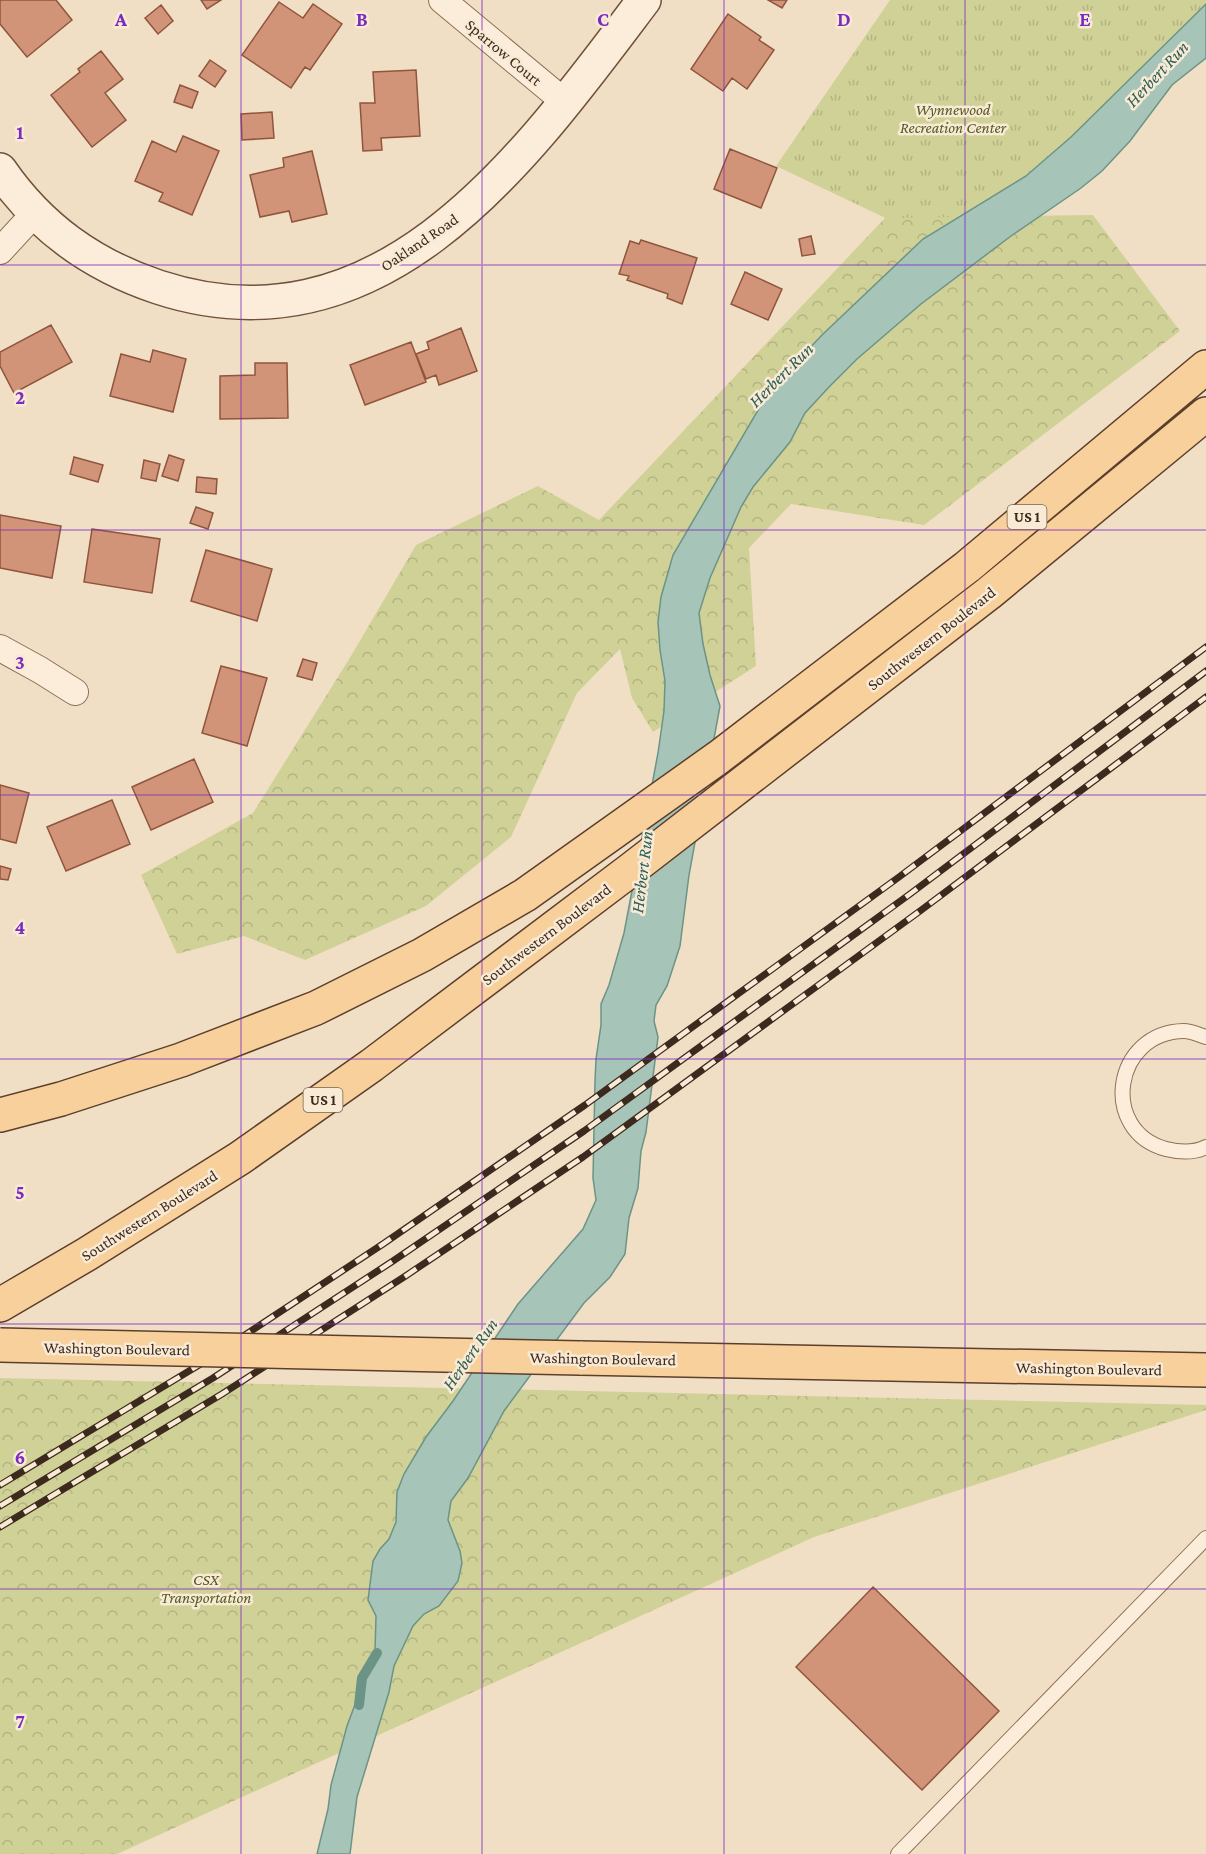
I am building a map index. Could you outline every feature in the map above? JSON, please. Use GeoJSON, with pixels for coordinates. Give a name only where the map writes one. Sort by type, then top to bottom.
{"type":"FeatureCollection","features":[{"type":"Feature","properties":{"kind":"main road","name":"Southwestern Boulevard"},"geometry":{"type":"LineString","coordinates":[[0,1115],[61,1099],[181,1060],[316,1008],[422,955],[525,896],[719,757],[967,567],[1206,367]]}},
{"type":"Feature","properties":{"kind":"main road","name":"Southwestern Boulevard"},"geometry":{"type":"LineString","coordinates":[[0,1305],[87,1254],[240,1158],[372,1065],[629,871],[989,593],[1206,414]]}},
{"type":"Feature","properties":{"kind":"main road","name":"Washington Boulevard"},"geometry":{"type":"LineString","coordinates":[[0,1345],[1206,1370]]}},
{"type":"Feature","properties":{"kind":"street","name":"Sparrow Court"},"geometry":{"type":"LineString","coordinates":[[442,0],[566,103]]}},
{"type":"Feature","properties":{"kind":"street","name":"Oakland Road"},"geometry":{"type":"LineString","coordinates":[[0,170],[34,214],[63,238],[98,262],[141,281],[178,294],[219,301],[257,302],[296,298],[329,291],[398,260],[460,216],[491,187],[566,103],[644,0]]}},
{"type":"Feature","properties":{"kind":"street"},"geometry":{"type":"LineString","coordinates":[[0,251],[34,214]]}},
{"type":"Feature","properties":{"kind":"street"},"geometry":{"type":"LineString","coordinates":[[0,648],[75,692]]}},
{"type":"Feature","properties":{"kind":"lane"},"geometry":{"type":"LineString","coordinates":[[1206,1036],[1185,1031],[1162,1034],[1142,1046],[1128,1065],[1121,1088],[1125,1111],[1137,1132],[1155,1146],[1178,1152],[1206,1147]]}},
{"type":"Feature","properties":{"kind":"lane"},"geometry":{"type":"LineString","coordinates":[[898,1854],[1206,1538]]}},
{"type":"Feature","properties":{"kind":"green space","name":"Wynnewood Recreation Center"},"geometry":{"type":"Polygon","coordinates":[[[890,0],[1206,0],[1206,36],[978,262],[776,166],[890,0]]]}},
{"type":"Feature","properties":{"kind":"green space"},"geometry":{"type":"Polygon","coordinates":[[[1093,215],[1180,331],[924,525],[791,504],[749,548],[756,666],[653,732],[632,698],[620,649],[577,693],[511,837],[426,906],[305,960],[244,936],[177,954],[141,875],[253,813],[351,656],[416,545],[538,486],[599,520],[885,218],[1093,215]]]}},
{"type":"Feature","properties":{"kind":"green space","name":"CSX Transportation"},"geometry":{"type":"Polygon","coordinates":[[[0,1378],[1206,1405],[1206,1410],[814,1537],[117,1854],[0,1854],[0,1378]]]}},
{"type":"Feature","properties":{"kind":"water"},"geometry":{"type":"Polygon","coordinates":[[[1206,4],[1206,58],[1172,85],[1130,141],[1102,171],[1081,188],[1011,236],[921,304],[857,359],[805,413],[790,442],[753,487],[741,507],[710,578],[699,613],[710,675],[720,706],[689,875],[680,946],[667,986],[656,1005],[654,1021],[658,1037],[646,1132],[641,1151],[638,1188],[629,1218],[625,1254],[610,1277],[584,1303],[504,1411],[468,1478],[451,1501],[448,1520],[460,1551],[462,1563],[458,1581],[439,1606],[424,1614],[413,1626],[394,1666],[389,1692],[357,1797],[350,1854],[317,1854],[328,1809],[331,1785],[347,1726],[375,1651],[376,1616],[368,1600],[373,1561],[389,1539],[396,1522],[397,1492],[404,1474],[426,1437],[518,1304],[583,1229],[596,1200],[593,1178],[595,1081],[601,1004],[624,933],[658,753],[664,711],[665,681],[658,622],[661,597],[673,555],[764,400],[822,335],[923,239],[1026,176],[1071,137],[1206,4]]]}},
{"type":"Feature","properties":{"kind":"building"},"geometry":{"type":"Polygon","coordinates":[[[0,0],[56,0],[72,20],[27,57],[0,24],[0,0]]]}},
{"type":"Feature","properties":{"kind":"building"},"geometry":{"type":"Polygon","coordinates":[[[201,0],[221,0],[207,9],[201,0]]]}},
{"type":"Feature","properties":{"kind":"building"},"geometry":{"type":"Polygon","coordinates":[[[768,0],[787,0],[782,8],[768,0]]]}},
{"type":"Feature","properties":{"kind":"building"},"geometry":{"type":"Polygon","coordinates":[[[279,2],[303,18],[313,4],[342,24],[310,70],[305,67],[291,88],[242,55],[279,2]]]}},
{"type":"Feature","properties":{"kind":"building"},"geometry":{"type":"Polygon","coordinates":[[[161,5],[173,21],[158,34],[145,18],[161,5]]]}},
{"type":"Feature","properties":{"kind":"building"},"geometry":{"type":"Polygon","coordinates":[[[728,14],[761,37],[759,40],[774,50],[747,89],[732,78],[723,91],[691,69],[728,14]]]}},
{"type":"Feature","properties":{"kind":"building"},"geometry":{"type":"Polygon","coordinates":[[[101,51],[123,79],[105,93],[126,120],[92,147],[51,95],[80,72],[78,69],[101,51]]]}},
{"type":"Feature","properties":{"kind":"building"},"geometry":{"type":"Polygon","coordinates":[[[210,60],[226,71],[215,87],[199,76],[210,60]]]}},
{"type":"Feature","properties":{"kind":"building"},"geometry":{"type":"Polygon","coordinates":[[[416,70],[420,136],[381,138],[382,150],[363,151],[360,103],[375,103],[373,72],[416,70]]]}},
{"type":"Feature","properties":{"kind":"building"},"geometry":{"type":"Polygon","coordinates":[[[180,85],[198,92],[192,108],[174,102],[180,85]]]}},
{"type":"Feature","properties":{"kind":"building"},"geometry":{"type":"Polygon","coordinates":[[[272,112],[274,138],[242,140],[241,114],[272,112]]]}},
{"type":"Feature","properties":{"kind":"building"},"geometry":{"type":"Polygon","coordinates":[[[183,136],[219,151],[192,215],[159,201],[163,193],[135,181],[152,141],[176,152],[183,136]]]}},
{"type":"Feature","properties":{"kind":"building"},"geometry":{"type":"Polygon","coordinates":[[[730,149],[777,168],[761,208],[714,189],[730,149]]]}},
{"type":"Feature","properties":{"kind":"building"},"geometry":{"type":"Polygon","coordinates":[[[312,151],[327,214],[292,222],[289,211],[260,217],[250,175],[284,167],[283,158],[312,151]]]}},
{"type":"Feature","properties":{"kind":"building"},"geometry":{"type":"Polygon","coordinates":[[[811,236],[815,254],[802,256],[799,239],[811,236]]]}},
{"type":"Feature","properties":{"kind":"building"},"geometry":{"type":"Polygon","coordinates":[[[641,240],[697,258],[682,304],[667,298],[668,294],[627,280],[629,276],[619,274],[630,241],[639,244],[641,240]]]}},
{"type":"Feature","properties":{"kind":"building"},"geometry":{"type":"Polygon","coordinates":[[[745,272],[782,289],[768,320],[731,304],[745,272]]]}},
{"type":"Feature","properties":{"kind":"building"},"geometry":{"type":"Polygon","coordinates":[[[51,325],[72,362],[14,393],[0,366],[0,352],[51,325]]]}},
{"type":"Feature","properties":{"kind":"building"},"geometry":{"type":"Polygon","coordinates":[[[461,328],[477,371],[439,385],[436,375],[426,379],[416,354],[429,349],[427,342],[461,328]]]}},
{"type":"Feature","properties":{"kind":"building"},"geometry":{"type":"Polygon","coordinates":[[[411,342],[426,382],[365,405],[350,365],[411,342]]]}},
{"type":"Feature","properties":{"kind":"building"},"geometry":{"type":"Polygon","coordinates":[[[153,350],[186,359],[173,412],[110,396],[121,354],[150,362],[153,350]]]}},
{"type":"Feature","properties":{"kind":"building"},"geometry":{"type":"Polygon","coordinates":[[[255,363],[287,363],[288,418],[220,419],[220,376],[255,375],[255,363]]]}},
{"type":"Feature","properties":{"kind":"building"},"geometry":{"type":"Polygon","coordinates":[[[169,455],[184,460],[178,481],[162,476],[169,455]]]}},
{"type":"Feature","properties":{"kind":"building"},"geometry":{"type":"Polygon","coordinates":[[[74,457],[103,465],[98,482],[70,474],[74,457]]]}},
{"type":"Feature","properties":{"kind":"building"},"geometry":{"type":"Polygon","coordinates":[[[144,460],[160,464],[156,481],[141,478],[144,460]]]}},
{"type":"Feature","properties":{"kind":"building"},"geometry":{"type":"Polygon","coordinates":[[[197,477],[217,479],[216,494],[196,492],[197,477]]]}},
{"type":"Feature","properties":{"kind":"building"},"geometry":{"type":"Polygon","coordinates":[[[196,507],[213,513],[208,529],[190,523],[196,507]]]}},
{"type":"Feature","properties":{"kind":"building"},"geometry":{"type":"Polygon","coordinates":[[[0,515],[61,526],[52,578],[0,568],[0,515]]]}},
{"type":"Feature","properties":{"kind":"building"},"geometry":{"type":"Polygon","coordinates":[[[92,529],[160,539],[152,593],[84,582],[92,529]]]}},
{"type":"Feature","properties":{"kind":"building"},"geometry":{"type":"Polygon","coordinates":[[[206,550],[272,569],[257,621],[191,601],[206,550]]]}},
{"type":"Feature","properties":{"kind":"building"},"geometry":{"type":"Polygon","coordinates":[[[303,659],[317,663],[312,680],[297,676],[303,659]]]}},
{"type":"Feature","properties":{"kind":"building"},"geometry":{"type":"Polygon","coordinates":[[[221,666],[267,678],[247,746],[202,733],[221,666]]]}},
{"type":"Feature","properties":{"kind":"building"},"geometry":{"type":"Polygon","coordinates":[[[194,759],[213,802],[151,830],[132,787],[194,759]]]}},
{"type":"Feature","properties":{"kind":"building"},"geometry":{"type":"Polygon","coordinates":[[[0,785],[29,793],[16,843],[0,839],[0,785]]]}},
{"type":"Feature","properties":{"kind":"building"},"geometry":{"type":"Polygon","coordinates":[[[112,800],[130,844],[66,871],[47,827],[112,800]]]}},
{"type":"Feature","properties":{"kind":"building"},"geometry":{"type":"Polygon","coordinates":[[[0,866],[11,869],[8,880],[0,879],[0,866]]]}},
{"type":"Feature","properties":{"kind":"building"},"geometry":{"type":"Polygon","coordinates":[[[873,1587],[999,1711],[922,1790],[796,1667],[873,1587]]]}},
{"type":"Feature","properties":{"kind":"waterway","name":"Herbert Run"},"geometry":{"type":"LineString","coordinates":[[359,1705],[362,1678],[377,1653]]}},
{"type":"Feature","properties":{"kind":"railway"},"geometry":{"type":"LineString","coordinates":[[0,1485],[204,1362],[383,1244],[585,1105],[899,877],[1206,647]]}},
{"type":"Feature","properties":{"kind":"railway"},"geometry":{"type":"LineString","coordinates":[[0,1506],[213,1378],[393,1261],[584,1131],[910,894],[1206,671]]}},
{"type":"Feature","properties":{"kind":"railway"},"geometry":{"type":"LineString","coordinates":[[0,1527],[222,1394],[404,1277],[583,1157],[920,911],[1206,697]]}}]}
